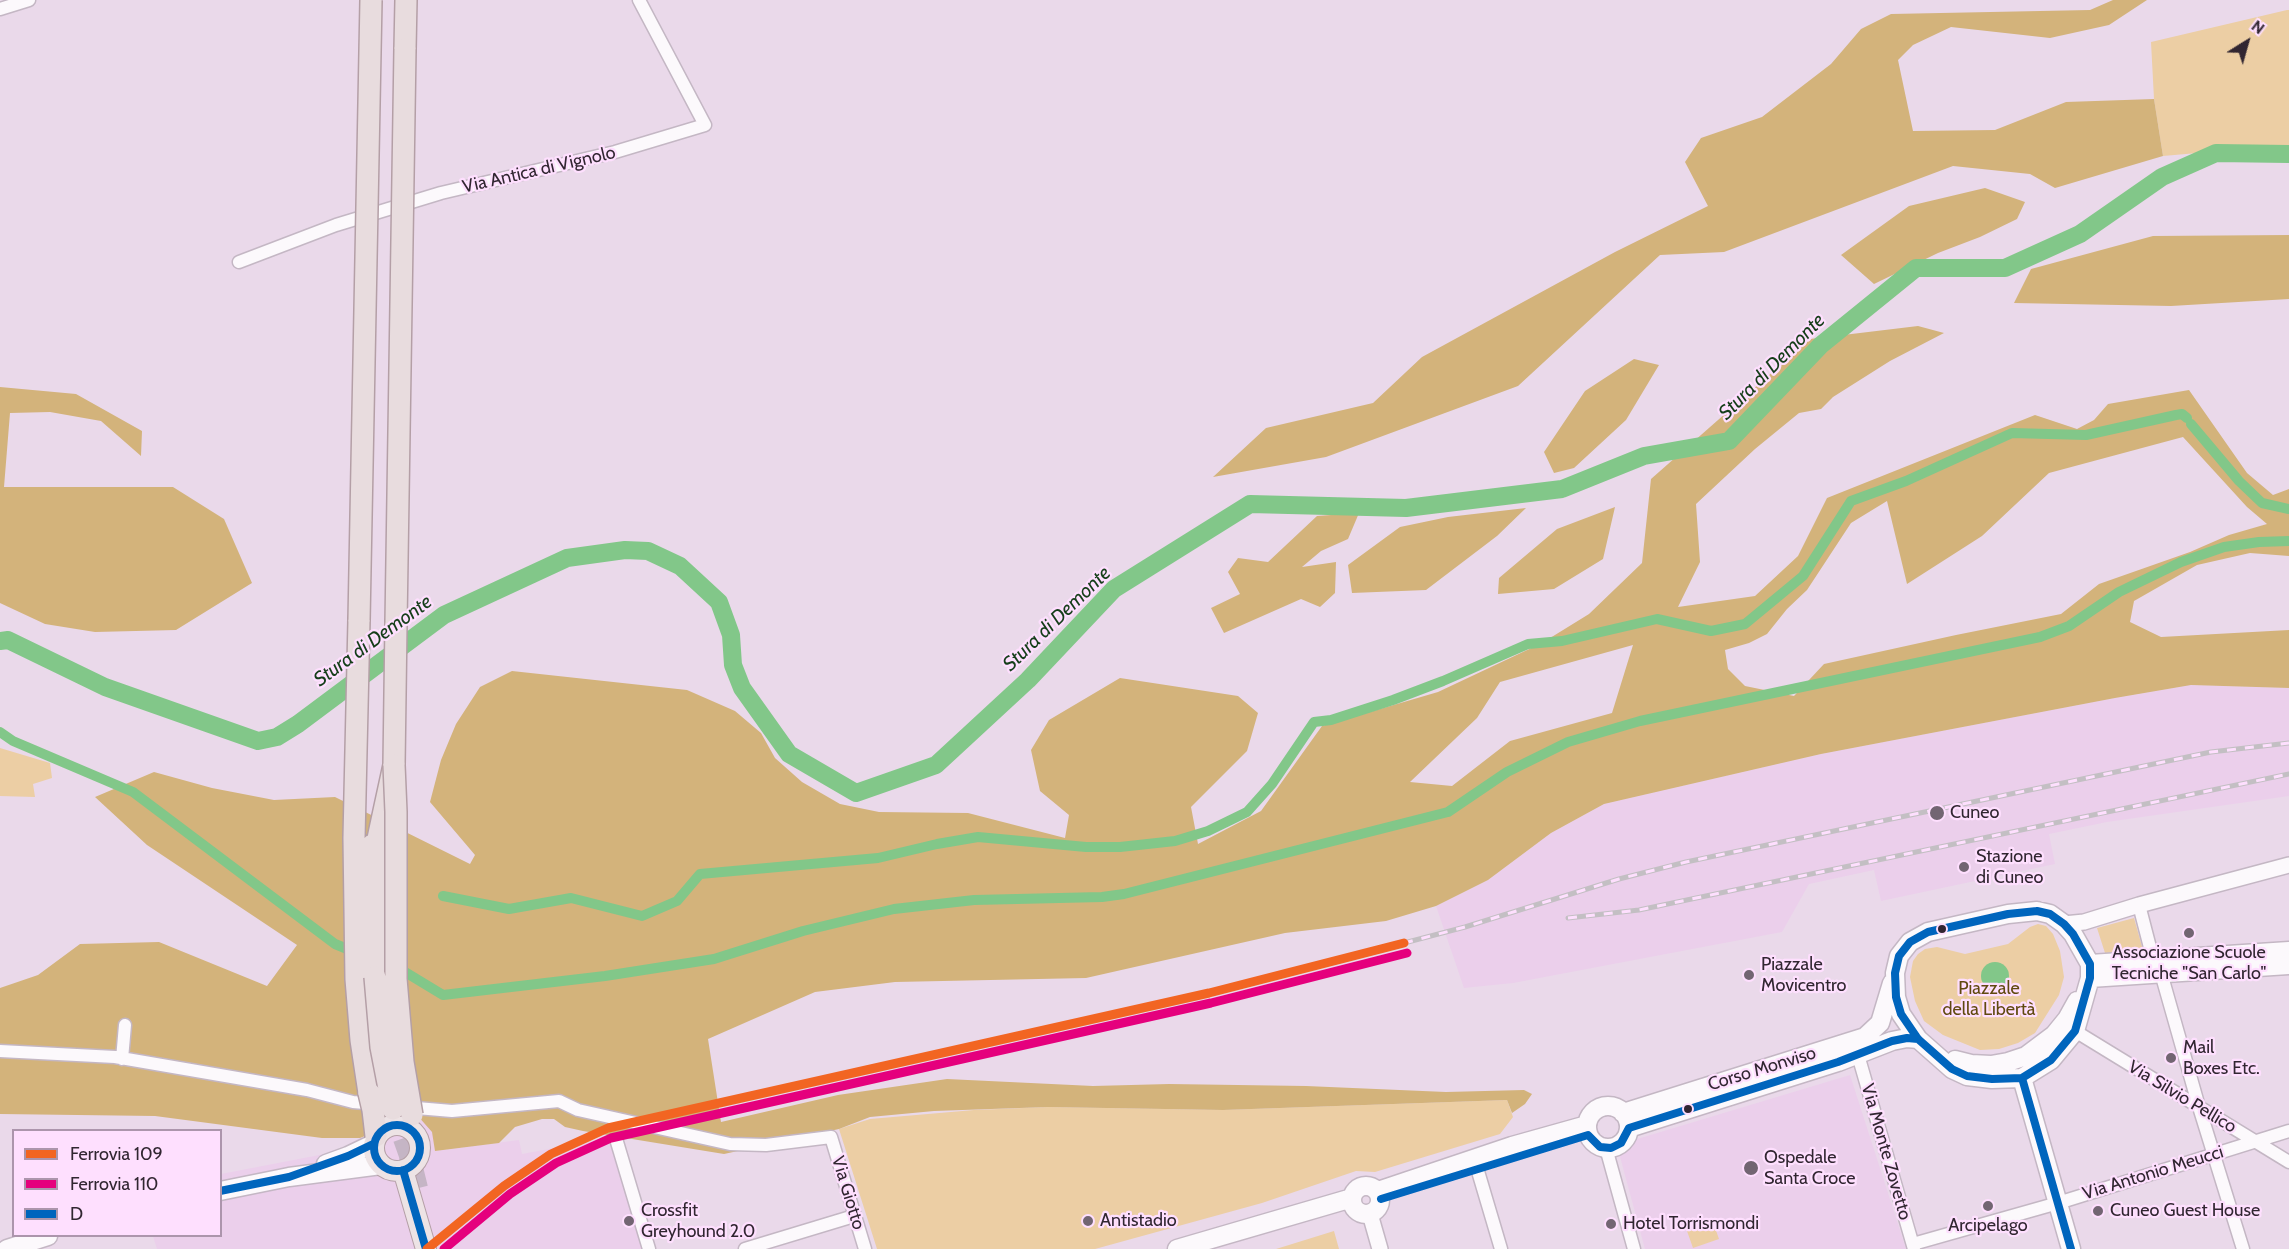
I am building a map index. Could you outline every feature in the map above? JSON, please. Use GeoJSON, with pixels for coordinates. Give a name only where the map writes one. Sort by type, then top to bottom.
{"type":"FeatureCollection","features":[{"type":"Feature","properties":{"kind":"highway"},"geometry":{"type":"LineString","coordinates":[[371,0],[354,838],[356,979],[361,1040],[397,1116]]}},
{"type":"Feature","properties":{"kind":"highway"},"geometry":{"type":"LineString","coordinates":[[375,1140],[397,1116],[403,1062],[396,989],[394,765],[406,0]]}},
{"type":"Feature","properties":{"kind":"highway"},"geometry":{"type":"LineString","coordinates":[[357,750],[374,857],[376,1004],[381,1047],[397,1116]]}},
{"type":"Feature","properties":{"kind":"highway"},"geometry":{"type":"LineString","coordinates":[[374,857],[394,765]]}},
{"type":"Feature","properties":{"kind":"main road"},"geometry":{"type":"LineString","coordinates":[[2037,911],[2050,914],[2073,934],[2090,971],[2083,1011],[2075,1031],[2051,1060],[2022,1078],[1992,1079],[1968,1076],[1952,1069],[1921,1043],[1901,1014],[1896,997],[1895,973],[1899,956],[1910,942],[1928,932],[2008,914],[2037,911]]}},
{"type":"Feature","properties":{"kind":"main road"},"geometry":{"type":"LineString","coordinates":[[2090,971],[2289,951]]}},
{"type":"Feature","properties":{"kind":"main road"},"geometry":{"type":"LineString","coordinates":[[2157,966],[2289,965]]}},
{"type":"Feature","properties":{"kind":"main road"},"geometry":{"type":"LineString","coordinates":[[1921,1043],[1942,1056],[1971,1064],[1991,1065],[2026,1056],[2047,1041],[2067,1019],[2090,971]]}},
{"type":"Feature","properties":{"kind":"main road","name":"Corso Monviso"},"geometry":{"type":"LineString","coordinates":[[1626,1121],[1865,1037],[1880,1023],[1895,973]]}},
{"type":"Feature","properties":{"kind":"main road","name":"Corso Monviso"},"geometry":{"type":"LineString","coordinates":[[1626,1121],[1858,1055],[1892,1041],[1907,1038],[1921,1043]]}},
{"type":"Feature","properties":{"kind":"main road"},"geometry":{"type":"LineString","coordinates":[[2022,1078],[2071,1249]]}},
{"type":"Feature","properties":{"kind":"main road"},"geometry":{"type":"LineString","coordinates":[[1603,1107],[1614,1107],[1626,1121],[1621,1143],[1606,1148],[1595,1144],[1588,1130],[1590,1115],[1603,1107]]}},
{"type":"Feature","properties":{"kind":"main road"},"geometry":{"type":"LineString","coordinates":[[290,1177],[348,1156],[375,1140],[383,1128],[402,1125],[397,1116]]}},
{"type":"Feature","properties":{"kind":"main road"},"geometry":{"type":"LineString","coordinates":[[375,1140],[374,1155],[387,1169],[403,1170],[415,1162],[419,1155],[419,1141],[397,1116]]}},
{"type":"Feature","properties":{"kind":"main road"},"geometry":{"type":"LineString","coordinates":[[1212,1249],[1477,1168],[1588,1130]]}},
{"type":"Feature","properties":{"kind":"main road"},"geometry":{"type":"LineString","coordinates":[[1177,1249],[1367,1202],[1512,1146],[1588,1130]]}},
{"type":"Feature","properties":{"kind":"main road"},"geometry":{"type":"LineString","coordinates":[[222,1191],[290,1177],[381,1165]]}},
{"type":"Feature","properties":{"kind":"main road"},"geometry":{"type":"LineString","coordinates":[[403,1170],[426,1249]]}},
{"type":"Feature","properties":{"kind":"main road"},"geometry":{"type":"LineString","coordinates":[[7,1249],[45,1237]]}},
{"type":"Feature","properties":{"kind":"street"},"geometry":{"type":"LineString","coordinates":[[0,9],[29,0]]}},
{"type":"Feature","properties":{"kind":"street","name":"Via Antica di Vignolo"},"geometry":{"type":"LineString","coordinates":[[239,262],[336,225],[441,193],[615,152],[705,125],[639,0]]}},
{"type":"Feature","properties":{"kind":"street"},"geometry":{"type":"LineString","coordinates":[[2064,924],[2084,922],[2289,865]]}},
{"type":"Feature","properties":{"kind":"street"},"geometry":{"type":"LineString","coordinates":[[2139,905],[2243,1249]]}},
{"type":"Feature","properties":{"kind":"street"},"geometry":{"type":"LineString","coordinates":[[0,1051],[123,1054],[125,1026]]}},
{"type":"Feature","properties":{"kind":"street","name":"Via Silvio Pellico"},"geometry":{"type":"LineString","coordinates":[[2075,1031],[2289,1162]]}},
{"type":"Feature","properties":{"kind":"street","name":"Via Giotto"},"geometry":{"type":"LineString","coordinates":[[123,1054],[354,1101],[452,1111],[559,1101],[578,1110],[730,1144],[766,1145],[831,1137],[865,1249]]}},
{"type":"Feature","properties":{"kind":"street","name":"Via Monte Zovetto"},"geometry":{"type":"LineString","coordinates":[[1858,1055],[1913,1247]]}},
{"type":"Feature","properties":{"kind":"street","name":"Via Antonio Meucci"},"geometry":{"type":"LineString","coordinates":[[1913,1247],[2289,1131]]}},
{"type":"Feature","properties":{"kind":"street"},"geometry":{"type":"LineString","coordinates":[[617,1142],[649,1249]]}},
{"type":"Feature","properties":{"kind":"street"},"geometry":{"type":"LineString","coordinates":[[1606,1148],[1634,1249]]}},
{"type":"Feature","properties":{"kind":"street"},"geometry":{"type":"LineString","coordinates":[[1477,1168],[1501,1249]]}},
{"type":"Feature","properties":{"kind":"street"},"geometry":{"type":"LineString","coordinates":[[1367,1202],[1380,1249]]}},
{"type":"Feature","properties":{"kind":"street"},"geometry":{"type":"LineString","coordinates":[[745,1249],[854,1216]]}},
{"type":"Feature","properties":{"kind":"shaded area"},"geometry":{"type":"Polygon","coordinates":[[[2113,0],[2147,0],[2109,25],[2050,38],[1951,27],[1913,45],[1898,60],[1913,131],[1995,130],[2066,102],[2154,99],[2163,156],[2055,188],[2030,174],[1953,166],[1724,252],[1660,255],[1518,386],[1326,457],[1213,477],[1266,428],[1373,403],[1422,357],[1615,252],[1708,206],[1685,162],[1701,138],[1762,117],[1831,64],[1861,29],[1891,14],[2090,10],[2113,0]]]}},
{"type":"Feature","properties":{"kind":"shaded area"},"geometry":{"type":"Polygon","coordinates":[[[1985,188],[2025,202],[2017,219],[1874,284],[1841,255],[1909,206],[1985,188]]]}},
{"type":"Feature","properties":{"kind":"shaded area"},"geometry":{"type":"Polygon","coordinates":[[[2289,235],[2289,299],[2171,306],[2014,303],[2031,269],[2153,236],[2289,235]]]}},
{"type":"Feature","properties":{"kind":"shaded area"},"geometry":{"type":"Polygon","coordinates":[[[1918,326],[1944,333],[1890,361],[1833,397],[1821,409],[1799,413],[1755,449],[1696,504],[1700,562],[1678,607],[1755,596],[1798,556],[1827,498],[2035,415],[2077,429],[2094,420],[2108,404],[2189,390],[2247,473],[2273,495],[2289,489],[2289,556],[2250,553],[2197,565],[2134,601],[2130,622],[2161,637],[2289,630],[2289,688],[2191,685],[1821,754],[1604,804],[1551,833],[1488,880],[1436,906],[1386,921],[1285,933],[1086,978],[895,982],[815,992],[708,1039],[721,1122],[838,1095],[947,1079],[1093,1086],[1169,1084],[1306,1086],[1446,1092],[1524,1090],[1532,1094],[1525,1104],[1512,1113],[1507,1100],[1223,1110],[1048,1107],[934,1111],[870,1117],[839,1129],[724,1154],[583,1131],[565,1127],[554,1119],[542,1119],[515,1127],[499,1143],[435,1151],[432,1132],[417,1115],[360,1138],[322,1138],[155,1116],[0,1114],[0,988],[38,975],[80,944],[159,942],[267,986],[297,945],[147,845],[95,797],[154,772],[212,788],[274,800],[335,797],[470,864],[475,855],[430,802],[441,760],[456,724],[480,687],[512,671],[687,690],[735,711],[761,733],[775,758],[802,782],[840,804],[879,812],[968,813],[1065,838],[1069,815],[1040,791],[1031,750],[1049,720],[1120,678],[1238,696],[1258,713],[1247,751],[1191,807],[1198,844],[1261,811],[1322,726],[1438,692],[1542,643],[1589,614],[1642,563],[1651,479],[1810,339],[1918,326]],[[2183,437],[2049,473],[1982,536],[1907,584],[1887,501],[1851,523],[1807,590],[1787,609],[1767,634],[1749,643],[1725,650],[1728,669],[1745,686],[1794,696],[1824,664],[2061,614],[2099,584],[2190,552],[2229,535],[2267,524],[2247,507],[2183,437]],[[1633,645],[1500,682],[1477,718],[1410,782],[1452,786],[1510,741],[1612,713],[1633,645]]]}},
{"type":"Feature","properties":{"kind":"shaded area"},"geometry":{"type":"Polygon","coordinates":[[[1634,359],[1659,365],[1626,420],[1574,468],[1554,473],[1544,452],[1585,391],[1634,359]]]}},
{"type":"Feature","properties":{"kind":"shaded area"},"geometry":{"type":"Polygon","coordinates":[[[0,387],[76,394],[142,431],[141,456],[101,421],[50,412],[10,413],[4,487],[173,487],[224,519],[252,583],[176,630],[95,632],[45,624],[0,603],[0,387]]]}},
{"type":"Feature","properties":{"kind":"shaded area"},"geometry":{"type":"Polygon","coordinates":[[[1615,507],[1603,559],[1554,589],[1498,594],[1499,578],[1557,529],[1615,507]]]}},
{"type":"Feature","properties":{"kind":"shaded area"},"geometry":{"type":"Polygon","coordinates":[[[1526,508],[1497,536],[1426,590],[1352,593],[1348,565],[1400,527],[1448,517],[1526,508]]]}},
{"type":"Feature","properties":{"kind":"shaded area"},"geometry":{"type":"Polygon","coordinates":[[[1359,513],[1348,539],[1321,551],[1302,567],[1336,562],[1335,593],[1320,607],[1301,599],[1224,633],[1211,608],[1240,594],[1228,572],[1238,558],[1268,562],[1317,516],[1359,513]]]}},
{"type":"Feature","properties":{"kind":"shaded area"},"geometry":{"type":"Polygon","coordinates":[[[2191,685],[2289,688],[2289,796],[2107,822],[2049,834],[2055,864],[1881,901],[1874,870],[1809,884],[1782,932],[1513,983],[1464,988],[1436,906],[1488,880],[1551,833],[1604,804],[1821,754],[2191,685]]]}},
{"type":"Feature","properties":{"kind":"shaded area"},"geometry":{"type":"Polygon","coordinates":[[[1995,962],[2005,966],[2009,976],[2005,986],[1995,990],[1985,986],[1981,976],[1985,966],[1995,962]]]}},
{"type":"Feature","properties":{"kind":"shaded area","name":"Ospedale Santa Croce"},"geometry":{"type":"Polygon","coordinates":[[[1850,1075],[1906,1249],[1645,1249],[1619,1153],[1634,1140],[1850,1075]]]}},
{"type":"Feature","properties":{"kind":"shaded area"},"geometry":{"type":"Polygon","coordinates":[[[417,1115],[433,1131],[435,1151],[519,1140],[522,1154],[619,1136],[654,1249],[157,1249],[153,1237],[222,1237],[222,1174],[335,1152],[360,1138],[417,1115]]]}},
{"type":"Feature","properties":{"kind":"green space"},"geometry":{"type":"Polygon","coordinates":[[[2289,10],[2289,145],[2163,156],[2154,99],[2151,42],[2289,10]]]}},
{"type":"Feature","properties":{"kind":"green space"},"geometry":{"type":"Polygon","coordinates":[[[0,748],[50,763],[52,778],[33,784],[35,797],[0,796],[0,748]]]}},
{"type":"Feature","properties":{"kind":"green space"},"geometry":{"type":"Polygon","coordinates":[[[2134,918],[2143,950],[2105,953],[2097,928],[2134,918]]]}},
{"type":"Feature","properties":{"kind":"green space","name":"Piazzale della Libertà"},"geometry":{"type":"Polygon","coordinates":[[[2038,924],[2046,926],[2053,934],[2060,951],[2064,977],[2059,995],[2035,1033],[2018,1043],[1999,1049],[1980,1050],[1943,1035],[1924,1021],[1915,1001],[1910,977],[1913,961],[1918,954],[1925,949],[1937,947],[1965,954],[2008,944],[2030,927],[2038,924]]]}},
{"type":"Feature","properties":{"kind":"green space"},"geometry":{"type":"Polygon","coordinates":[[[1507,1100],[1513,1117],[1500,1134],[1375,1172],[1356,1171],[1262,1203],[1095,1249],[877,1249],[839,1129],[870,1119],[974,1110],[1048,1107],[1223,1110],[1507,1100]]]}},
{"type":"Feature","properties":{"kind":"green space"},"geometry":{"type":"Polygon","coordinates":[[[1713,1222],[1719,1239],[1693,1248],[1687,1231],[1713,1222]]]}},
{"type":"Feature","properties":{"kind":"green space"},"geometry":{"type":"Polygon","coordinates":[[[1334,1231],[1339,1249],[1276,1249],[1334,1231]]]}},
{"type":"Feature","properties":{"kind":"waterway","name":"Stura di Demonte"},"geometry":{"type":"LineString","coordinates":[[0,641],[8,640],[105,687],[258,741],[277,737],[298,724],[444,615],[567,558],[625,550],[648,551],[680,566],[719,602],[731,635],[733,665],[742,688],[789,754],[856,793],[936,765],[1028,680],[1114,589],[1250,504],[1406,508],[1562,489],[1644,456],[1729,441],[1821,345],[1916,268],[2005,268],[2080,234],[2162,177],[2216,153],[2289,154]]}},
{"type":"Feature","properties":{"kind":"waterway"},"geometry":{"type":"LineString","coordinates":[[443,896],[509,909],[571,898],[642,916],[677,901],[700,874],[878,858],[978,837],[1086,847],[1120,847],[1175,841],[1208,831],[1247,812],[1272,784],[1314,722],[1331,720],[1393,700],[1528,644],[1562,641],[1657,619],[1711,631],[1745,624],[1803,576],[1851,501],[1906,481],[2012,433],[2086,435],[2176,415],[2182,414],[2187,418]]}},
{"type":"Feature","properties":{"kind":"waterway"},"geometry":{"type":"LineString","coordinates":[[2191,424],[2239,481],[2262,503],[2289,509]]}},
{"type":"Feature","properties":{"kind":"waterway"},"geometry":{"type":"LineString","coordinates":[[394,967],[443,995],[605,976],[714,959],[803,931],[894,909],[974,900],[1102,897],[1124,894],[1448,812],[1507,772],[1568,742],[1640,721],[2040,637],[2069,626],[2119,592],[2181,562],[2224,547],[2289,541]]}},
{"type":"Feature","properties":{"kind":"waterway"},"geometry":{"type":"LineString","coordinates":[[0,732],[13,741],[133,792],[335,944],[357,953]]}},
{"type":"Feature","properties":{"kind":"tunnel"},"geometry":{"type":"LineString","coordinates":[[393,1109],[409,1154],[419,1194]]}},
{"type":"Feature","properties":{"kind":"railway"},"geometry":{"type":"LineString","coordinates":[[1404,943],[1465,927],[1619,879],[1686,862],[2211,752],[2289,743]]}},
{"type":"Feature","properties":{"kind":"railway"},"geometry":{"type":"LineString","coordinates":[[1568,918],[1639,910],[2289,774]]}},
{"type":"Feature","properties":{"kind":"rail line","name":"109"},"geometry":{"type":"LineString","coordinates":[[427,1249],[504,1186],[551,1154],[608,1128],[1209,993],[1404,943]]}},
{"type":"Feature","properties":{"kind":"rail line","name":"110"},"geometry":{"type":"LineString","coordinates":[[444,1249],[510,1194],[556,1163],[611,1138],[1211,1003],[1407,953]]}},
{"type":"Feature","properties":{"kind":"transit line","name":"D"},"geometry":{"type":"LineString","coordinates":[[2037,911],[2050,914],[2064,924],[2073,934],[2090,964],[2090,978],[2075,1031],[2051,1060],[2022,1078],[1992,1079],[1967,1076],[1952,1069],[1918,1039],[1901,1014],[1896,997],[1895,973],[1899,956],[1910,942],[1928,932],[2008,914],[2037,911]]}},
{"type":"Feature","properties":{"kind":"transit line","name":"D"},"geometry":{"type":"LineString","coordinates":[[1381,1199],[1588,1135],[1600,1147],[1611,1148],[1621,1143],[1629,1128],[1838,1062],[1892,1041],[1907,1038],[1918,1039]]}},
{"type":"Feature","properties":{"kind":"transit line","name":"D"},"geometry":{"type":"LineString","coordinates":[[2022,1078],[2071,1249]]}},
{"type":"Feature","properties":{"kind":"transit line","name":"D"},"geometry":{"type":"LineString","coordinates":[[397,1125],[413,1132],[420,1148],[413,1164],[397,1171],[381,1164],[374,1148],[381,1132],[397,1125]]}},
{"type":"Feature","properties":{"kind":"transit line","name":"D"},"geometry":{"type":"LineString","coordinates":[[222,1191],[289,1177],[348,1156],[373,1144]]}},
{"type":"Feature","properties":{"kind":"transit line","name":"D"},"geometry":{"type":"LineString","coordinates":[[403,1170],[426,1249]]}},
{"type":"Feature","properties":{"kind":"place","name":"Cuneo"},"geometry":{"type":"Point","coordinates":[1937,813]}},
{"type":"Feature","properties":{"kind":"place","name":"Stazione di Cuneo"},"geometry":{"type":"Point","coordinates":[1964,867]}},
{"type":"Feature","properties":{"kind":"place","name":"Associazione Scuole Tecniche \"San Carlo\""},"geometry":{"type":"Point","coordinates":[2189,933]}},
{"type":"Feature","properties":{"kind":"place","name":"Piazzale Movicentro"},"geometry":{"type":"Point","coordinates":[1749,975]}},
{"type":"Feature","properties":{"kind":"place","name":"Mail Boxes Etc."},"geometry":{"type":"Point","coordinates":[2171,1058]}},
{"type":"Feature","properties":{"kind":"place","name":"Ospedale Santa Croce"},"geometry":{"type":"Point","coordinates":[1751,1168]}},
{"type":"Feature","properties":{"kind":"place","name":"Arcipelago"},"geometry":{"type":"Point","coordinates":[1988,1206]}},
{"type":"Feature","properties":{"kind":"place","name":"Cuneo Guest House"},"geometry":{"type":"Point","coordinates":[2098,1211]}},
{"type":"Feature","properties":{"kind":"place","name":"Crossfit Greyhound 2.0"},"geometry":{"type":"Point","coordinates":[629,1221]}},
{"type":"Feature","properties":{"kind":"place","name":"Antistadio"},"geometry":{"type":"Point","coordinates":[1088,1221]}},
{"type":"Feature","properties":{"kind":"place","name":"Hotel Torrismondi"},"geometry":{"type":"Point","coordinates":[1611,1224]}}]}
